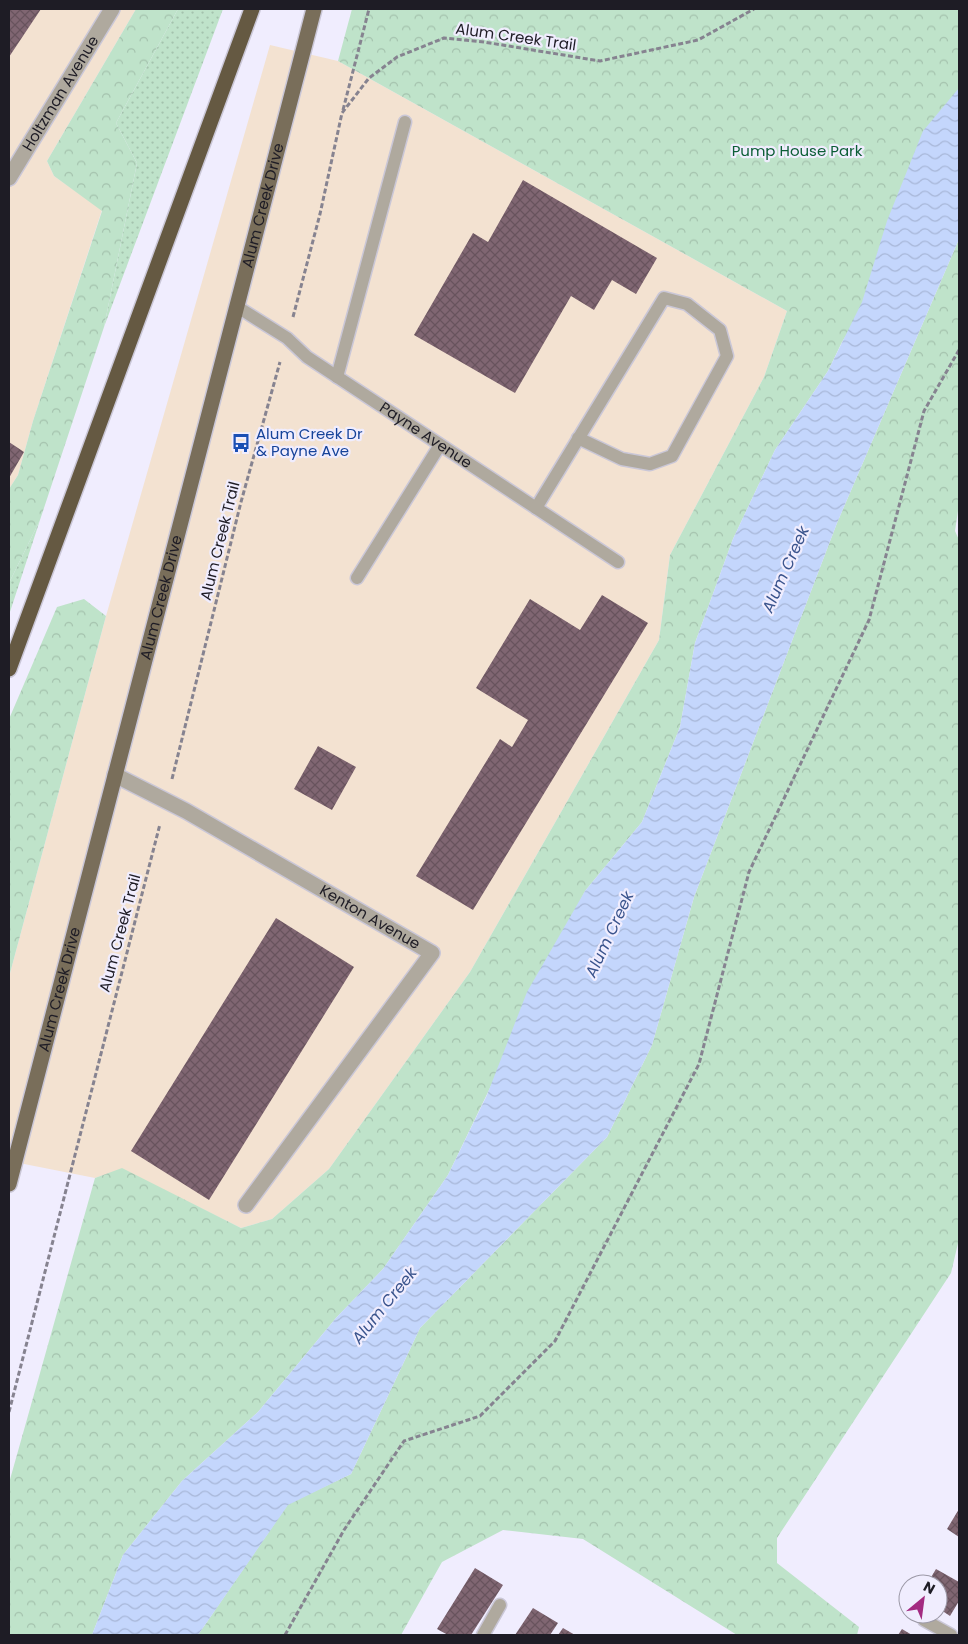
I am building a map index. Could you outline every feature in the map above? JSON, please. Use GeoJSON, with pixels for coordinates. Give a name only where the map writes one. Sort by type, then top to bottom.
{"type":"FeatureCollection","features":[{"type":"Feature","properties":{"kind":"highway"},"geometry":{"type":"LineString","coordinates":[[9,670],[252,9]]}},
{"type":"Feature","properties":{"kind":"main road","name":"Alum Creek Drive"},"geometry":{"type":"LineString","coordinates":[[9,1184],[314,9]]}},
{"type":"Feature","properties":{"kind":"street","name":"Holtzman Avenue"},"geometry":{"type":"LineString","coordinates":[[10,171],[112,9]]}},
{"type":"Feature","properties":{"kind":"street","name":"Kenton Avenue"},"geometry":{"type":"LineString","coordinates":[[115,775],[166,800],[432,953],[246,1205]]}},
{"type":"Feature","properties":{"kind":"lane"},"geometry":{"type":"LineString","coordinates":[[337,377],[405,122]]}},
{"type":"Feature","properties":{"kind":"lane"},"geometry":{"type":"LineString","coordinates":[[536,508],[578,438],[664,298],[687,304],[720,330],[727,356],[672,456],[650,464],[622,459],[578,438]]}},
{"type":"Feature","properties":{"kind":"lane","name":"Payne Avenue"},"geometry":{"type":"LineString","coordinates":[[236,306],[288,338],[307,357],[618,562]]}},
{"type":"Feature","properties":{"kind":"lane"},"geometry":{"type":"LineString","coordinates":[[357,578],[440,445]]}},
{"type":"Feature","properties":{"kind":"lane"},"geometry":{"type":"LineString","coordinates":[[483,1635],[500,1605]]}},
{"type":"Feature","properties":{"kind":"lane"},"geometry":{"type":"LineString","coordinates":[[931,1624],[951,1635]]}},
{"type":"Feature","properties":{"kind":"path"},"geometry":{"type":"LineString","coordinates":[[342,113],[369,9]]}},
{"type":"Feature","properties":{"kind":"path","name":"Alum Creek Trail"},"geometry":{"type":"LineString","coordinates":[[9,1412],[241,502],[288,338],[320,214],[342,113],[369,78],[397,57],[444,38],[484,42],[600,61],[698,40],[754,9]]}},
{"type":"Feature","properties":{"kind":"path"},"geometry":{"type":"LineString","coordinates":[[285,1635],[344,1530],[404,1441],[480,1416],[555,1340],[699,1064],[749,872],[869,620],[924,412],[959,350]]}},
{"type":"Feature","properties":{"kind":"shaded area"},"geometry":{"type":"Polygon","coordinates":[[[9,9],[136,9],[47,161],[54,176],[102,210],[33,421],[18,475],[9,489],[9,9]]]}},
{"type":"Feature","properties":{"kind":"shaded area"},"geometry":{"type":"Polygon","coordinates":[[[270,45],[338,61],[787,311],[764,377],[670,555],[659,640],[470,972],[329,1169],[272,1219],[241,1228],[122,1169],[95,1178],[9,1161],[9,977],[106,616],[270,45]]]}},
{"type":"Feature","properties":{"kind":"green space"},"geometry":{"type":"Polygon","coordinates":[[[136,9],[178,9],[116,123],[137,163],[104,327],[40,520],[9,583],[9,489],[18,475],[33,421],[102,211],[54,176],[47,161],[136,9]]]}},
{"type":"Feature","properties":{"kind":"green space"},"geometry":{"type":"Polygon","coordinates":[[[178,9],[223,9],[104,327],[137,163],[116,123],[178,9]]]}},
{"type":"Feature","properties":{"kind":"green space","name":"Pump House Park"},"geometry":{"type":"Polygon","coordinates":[[[352,9],[959,9],[959,156],[842,342],[828,371],[775,450],[733,539],[695,643],[680,727],[642,822],[585,891],[448,1175],[383,1269],[336,1318],[258,1412],[182,1481],[123,1555],[92,1635],[9,1635],[9,1483],[95,1178],[122,1168],[241,1228],[272,1219],[329,1169],[470,972],[659,640],[670,555],[764,377],[787,311],[338,61],[352,9]]]}},
{"type":"Feature","properties":{"kind":"green space"},"geometry":{"type":"Polygon","coordinates":[[[959,239],[959,504],[955,531],[959,540],[959,1239],[951,1273],[777,1538],[777,1563],[859,1627],[857,1635],[737,1635],[583,1539],[503,1530],[442,1562],[401,1635],[198,1635],[288,1504],[351,1474],[420,1328],[607,1137],[652,1045],[694,897],[837,523],[959,239]]]}},
{"type":"Feature","properties":{"kind":"green space"},"geometry":{"type":"Polygon","coordinates":[[[40,520],[9,615],[9,583],[40,520]]]}},
{"type":"Feature","properties":{"kind":"green space"},"geometry":{"type":"Polygon","coordinates":[[[84,599],[106,616],[9,977],[9,719],[57,607],[84,599]]]}},
{"type":"Feature","properties":{"kind":"water","name":"Alum Creek"},"geometry":{"type":"Polygon","coordinates":[[[959,88],[959,239],[837,523],[694,897],[652,1045],[607,1137],[420,1328],[351,1474],[288,1505],[198,1635],[92,1635],[123,1555],[182,1481],[258,1412],[336,1318],[383,1269],[448,1175],[487,1095],[527,992],[585,891],[642,822],[680,727],[695,643],[733,539],[775,450],[828,371],[862,302],[887,221],[923,131],[959,88]]]}},
{"type":"Feature","properties":{"kind":"building"},"geometry":{"type":"Polygon","coordinates":[[[9,9],[41,9],[9,57],[9,9]]]}},
{"type":"Feature","properties":{"kind":"building"},"geometry":{"type":"Polygon","coordinates":[[[523,180],[657,258],[636,294],[612,280],[594,310],[571,296],[515,393],[414,335],[473,233],[488,242],[523,180]]]}},
{"type":"Feature","properties":{"kind":"building"},"geometry":{"type":"Polygon","coordinates":[[[9,442],[24,452],[9,478],[9,442]]]}},
{"type":"Feature","properties":{"kind":"building"},"geometry":{"type":"Polygon","coordinates":[[[602,595],[648,623],[473,910],[416,876],[500,739],[512,747],[528,720],[476,688],[530,599],[580,630],[602,595]]]}},
{"type":"Feature","properties":{"kind":"building"},"geometry":{"type":"Polygon","coordinates":[[[318,746],[356,767],[332,810],[294,789],[318,746]]]}},
{"type":"Feature","properties":{"kind":"building"},"geometry":{"type":"Polygon","coordinates":[[[276,918],[354,967],[209,1200],[131,1151],[276,918]]]}},
{"type":"Feature","properties":{"kind":"building"},"geometry":{"type":"Polygon","coordinates":[[[959,1509],[959,1537],[947,1529],[959,1509]]]}},
{"type":"Feature","properties":{"kind":"building"},"geometry":{"type":"Polygon","coordinates":[[[475,1568],[503,1585],[471,1635],[448,1635],[437,1629],[475,1568]]]}},
{"type":"Feature","properties":{"kind":"building"},"geometry":{"type":"Polygon","coordinates":[[[936,1569],[945,1574],[933,1574],[936,1569]]]}},
{"type":"Feature","properties":{"kind":"building"},"geometry":{"type":"Polygon","coordinates":[[[948,1576],[959,1582],[959,1601],[950,1616],[948,1615],[948,1576]]]}},
{"type":"Feature","properties":{"kind":"building"},"geometry":{"type":"Polygon","coordinates":[[[533,1608],[558,1623],[550,1635],[515,1635],[533,1608]]]}},
{"type":"Feature","properties":{"kind":"building"},"geometry":{"type":"Polygon","coordinates":[[[563,1628],[575,1635],[558,1635],[563,1628]]]}},
{"type":"Feature","properties":{"kind":"building"},"geometry":{"type":"Polygon","coordinates":[[[902,1629],[912,1635],[898,1635],[902,1629]]]}},
{"type":"Feature","properties":{"kind":"place","name":"Alum Creek Dr & Payne Ave"},"geometry":{"type":"Point","coordinates":[241,443]}}]}
